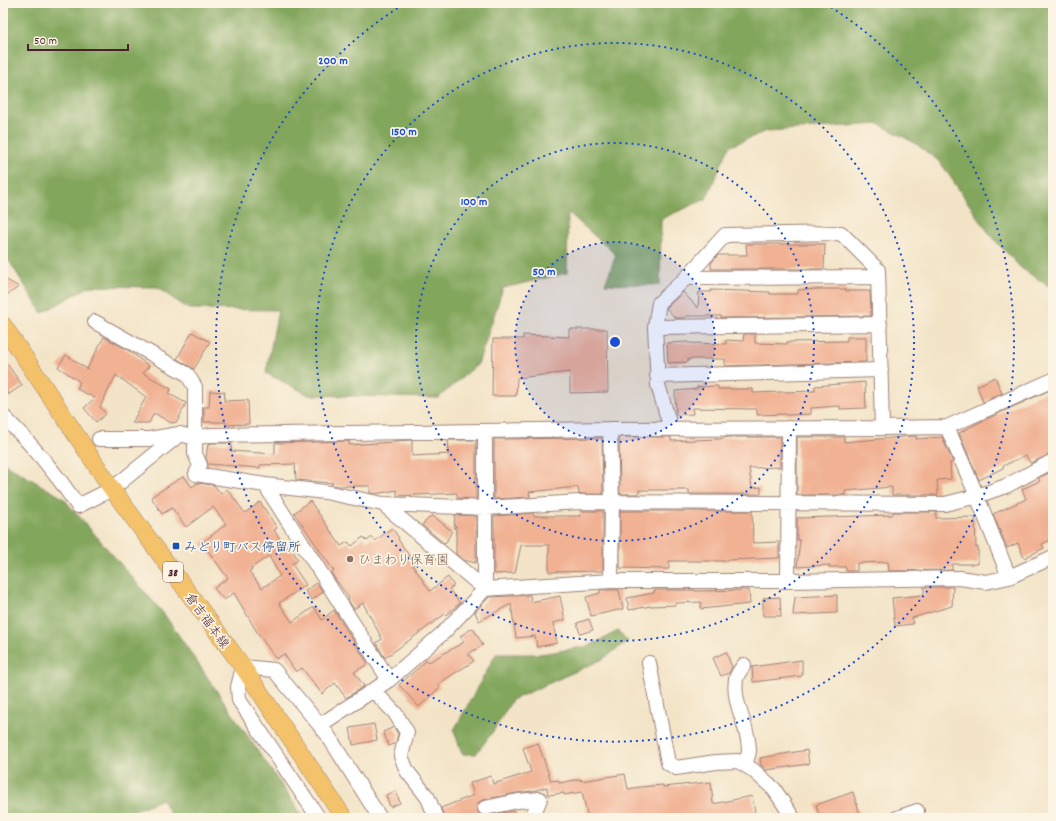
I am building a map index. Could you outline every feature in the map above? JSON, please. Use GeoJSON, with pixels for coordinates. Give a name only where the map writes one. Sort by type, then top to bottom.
{"type":"FeatureCollection","features":[{"type":"Feature","properties":{"kind":"main road","name":"倉吉福本線"},"geometry":{"type":"LineString","coordinates":[[3,325],[112,489],[243,667],[344,818]]}},
{"type":"Feature","properties":{"kind":"street"},"geometry":{"type":"LineString","coordinates":[[671,429],[658,385],[657,376],[655,327],[659,303],[686,278],[726,235],[841,233],[878,270],[882,428]]}},
{"type":"Feature","properties":{"kind":"street"},"geometry":{"type":"LineString","coordinates":[[686,278],[878,277]]}},
{"type":"Feature","properties":{"kind":"street"},"geometry":{"type":"LineString","coordinates":[[95,322],[187,374],[195,387],[195,454],[200,466],[196,474],[266,485],[325,492],[383,504],[486,508],[580,502],[945,504],[977,496],[1006,486],[1053,461]]}},
{"type":"Feature","properties":{"kind":"street"},"geometry":{"type":"LineString","coordinates":[[655,327],[880,324]]}},
{"type":"Feature","properties":{"kind":"street"},"geometry":{"type":"LineString","coordinates":[[657,376],[881,370]]}},
{"type":"Feature","properties":{"kind":"street"},"geometry":{"type":"LineString","coordinates":[[99,439],[149,439],[180,434],[195,438],[210,435],[485,432],[610,428],[882,428],[947,426],[1053,380]]}},
{"type":"Feature","properties":{"kind":"street"},"geometry":{"type":"LineString","coordinates":[[3,416],[30,443],[65,486],[78,506],[112,489],[180,434]]}},
{"type":"Feature","properties":{"kind":"street"},"geometry":{"type":"LineString","coordinates":[[947,426],[1009,577]]}},
{"type":"Feature","properties":{"kind":"street"},"geometry":{"type":"LineString","coordinates":[[610,428],[612,502],[611,581]]}},
{"type":"Feature","properties":{"kind":"street"},"geometry":{"type":"LineString","coordinates":[[788,581],[789,428]]}},
{"type":"Feature","properties":{"kind":"street"},"geometry":{"type":"LineString","coordinates":[[485,432],[485,589]]}},
{"type":"Feature","properties":{"kind":"street"},"geometry":{"type":"LineString","coordinates":[[266,485],[389,680]]}},
{"type":"Feature","properties":{"kind":"street"},"geometry":{"type":"LineString","coordinates":[[383,504],[485,589]]}},
{"type":"Feature","properties":{"kind":"street"},"geometry":{"type":"LineString","coordinates":[[320,725],[389,680],[444,632],[485,589],[611,581],[788,581],[960,578],[986,582],[1009,577],[1053,557]]}},
{"type":"Feature","properties":{"kind":"street"},"geometry":{"type":"LineString","coordinates":[[649,663],[668,763],[676,768],[716,762],[738,761],[753,770],[774,789],[793,818]]}},
{"type":"Feature","properties":{"kind":"street"},"geometry":{"type":"LineString","coordinates":[[744,665],[736,678],[736,688],[737,706],[748,739],[749,751],[745,765]]}},
{"type":"Feature","properties":{"kind":"street"},"geometry":{"type":"LineString","coordinates":[[318,817],[239,700],[238,687],[243,667],[274,670],[320,725],[380,818]]}},
{"type":"Feature","properties":{"kind":"street"},"geometry":{"type":"LineString","coordinates":[[373,690],[395,713],[407,732],[401,756],[407,770],[428,798],[436,818]]}},
{"type":"Feature","properties":{"kind":"street"},"geometry":{"type":"LineString","coordinates":[[485,808],[518,801],[540,799],[532,818]]}},
{"type":"Feature","properties":{"kind":"street"},"geometry":{"type":"LineString","coordinates":[[897,818],[917,811]]}},
{"type":"Feature","properties":{"kind":"green space"},"geometry":{"type":"Polygon","coordinates":[[[3,3],[1053,3],[1053,289],[1021,268],[991,236],[940,162],[915,143],[879,124],[766,131],[729,147],[706,199],[661,219],[660,285],[605,284],[616,255],[568,212],[567,273],[503,288],[478,364],[438,398],[309,395],[266,373],[278,310],[189,309],[156,287],[90,286],[42,313],[3,251],[3,3]]]}},
{"type":"Feature","properties":{"kind":"green space"},"geometry":{"type":"Polygon","coordinates":[[[3,463],[63,498],[164,614],[304,818],[172,818],[162,799],[128,813],[122,818],[3,818],[3,463]]]}},
{"type":"Feature","properties":{"kind":"green space"},"geometry":{"type":"Polygon","coordinates":[[[618,631],[628,641],[603,659],[512,700],[494,730],[476,754],[462,754],[454,730],[496,654],[541,654],[589,646],[618,631]]]}},
{"type":"Feature","properties":{"kind":"building"},"geometry":{"type":"Polygon","coordinates":[[[746,244],[825,244],[824,269],[711,269],[711,263],[718,255],[747,255],[746,244]]]}},
{"type":"Feature","properties":{"kind":"building"},"geometry":{"type":"Polygon","coordinates":[[[3,278],[19,287],[3,297],[3,278]]]}},
{"type":"Feature","properties":{"kind":"building"},"geometry":{"type":"Polygon","coordinates":[[[820,289],[870,291],[871,316],[721,318],[721,316],[687,316],[684,318],[675,318],[667,309],[667,307],[683,292],[698,308],[699,292],[711,292],[711,290],[770,292],[770,294],[798,294],[798,290],[820,289]]]}},
{"type":"Feature","properties":{"kind":"building"},"geometry":{"type":"Polygon","coordinates":[[[569,329],[607,329],[608,392],[570,393],[570,372],[517,378],[516,396],[492,396],[493,339],[523,339],[523,335],[569,337],[569,329]]]}},
{"type":"Feature","properties":{"kind":"building"},"geometry":{"type":"Polygon","coordinates":[[[192,332],[210,342],[194,369],[177,359],[192,332]]]}},
{"type":"Feature","properties":{"kind":"building"},"geometry":{"type":"Polygon","coordinates":[[[744,334],[755,334],[755,343],[787,344],[787,342],[847,341],[847,337],[866,337],[866,362],[725,366],[725,359],[688,359],[688,362],[668,363],[667,343],[688,342],[726,344],[726,340],[743,341],[744,334]]]}},
{"type":"Feature","properties":{"kind":"building"},"geometry":{"type":"Polygon","coordinates":[[[104,337],[128,350],[149,366],[143,373],[171,389],[169,394],[186,403],[177,422],[171,423],[154,413],[149,423],[132,423],[146,397],[116,375],[100,407],[106,414],[96,422],[84,408],[95,398],[77,389],[80,382],[58,367],[66,355],[87,369],[104,337]]]}},
{"type":"Feature","properties":{"kind":"building"},"geometry":{"type":"Polygon","coordinates":[[[3,358],[22,385],[8,395],[3,381],[3,358]]]}},
{"type":"Feature","properties":{"kind":"building"},"geometry":{"type":"Polygon","coordinates":[[[995,377],[1002,393],[983,402],[977,386],[995,377]]]}},
{"type":"Feature","properties":{"kind":"building"},"geometry":{"type":"Polygon","coordinates":[[[865,382],[866,408],[840,409],[840,406],[811,408],[811,414],[757,415],[757,409],[692,408],[693,414],[676,415],[675,391],[697,389],[697,387],[718,386],[718,389],[753,389],[753,393],[815,391],[815,386],[865,382]]]}},
{"type":"Feature","properties":{"kind":"building"},"geometry":{"type":"Polygon","coordinates":[[[1050,390],[1053,396],[1053,453],[1030,463],[1026,455],[979,480],[959,433],[1050,390]]]}},
{"type":"Feature","properties":{"kind":"building"},"geometry":{"type":"Polygon","coordinates":[[[210,391],[225,392],[224,401],[248,400],[249,424],[226,425],[226,422],[204,422],[204,407],[209,407],[210,391]]]}},
{"type":"Feature","properties":{"kind":"building"},"geometry":{"type":"Polygon","coordinates":[[[916,436],[916,439],[942,437],[953,462],[950,463],[951,479],[937,480],[938,495],[892,495],[892,487],[845,491],[845,495],[797,495],[797,437],[844,437],[844,442],[916,436]]]}},
{"type":"Feature","properties":{"kind":"building"},"geometry":{"type":"Polygon","coordinates":[[[619,437],[671,437],[671,441],[718,439],[729,437],[780,437],[780,467],[749,468],[752,488],[761,487],[761,494],[689,494],[689,490],[639,490],[639,494],[620,494],[619,437]]]}},
{"type":"Feature","properties":{"kind":"building"},"geometry":{"type":"Polygon","coordinates":[[[602,438],[603,494],[579,494],[578,487],[529,492],[530,497],[494,499],[494,439],[602,438]]]}},
{"type":"Feature","properties":{"kind":"building"},"geometry":{"type":"Polygon","coordinates":[[[412,440],[412,456],[449,454],[448,440],[476,440],[476,499],[457,498],[457,493],[397,496],[397,490],[375,494],[370,493],[370,486],[338,486],[331,485],[333,483],[296,480],[295,464],[260,465],[260,468],[208,464],[206,458],[208,444],[211,443],[232,443],[231,451],[275,454],[275,443],[349,441],[349,445],[412,440]]]}},
{"type":"Feature","properties":{"kind":"building"},"geometry":{"type":"Polygon","coordinates":[[[1053,471],[1053,539],[1042,544],[1044,548],[1024,558],[1018,543],[1007,548],[993,514],[1026,499],[1022,489],[1040,481],[1038,478],[1053,471]]]}},
{"type":"Feature","properties":{"kind":"building"},"geometry":{"type":"Polygon","coordinates":[[[184,476],[192,487],[197,483],[214,485],[221,494],[227,489],[245,513],[260,502],[277,528],[274,530],[286,548],[290,546],[298,560],[292,564],[306,585],[279,603],[292,622],[314,607],[322,620],[334,610],[368,664],[354,672],[364,686],[346,698],[335,683],[322,694],[302,668],[296,672],[284,654],[276,659],[257,632],[234,593],[224,600],[214,588],[228,578],[202,543],[226,524],[213,507],[186,527],[172,508],[162,514],[151,497],[184,476]],[[269,556],[249,571],[262,588],[280,576],[269,556]]]}},
{"type":"Feature","properties":{"kind":"building"},"geometry":{"type":"Polygon","coordinates":[[[310,501],[341,546],[348,542],[352,546],[363,537],[367,541],[372,537],[375,541],[392,528],[414,563],[412,564],[430,591],[448,577],[454,586],[449,589],[460,603],[446,615],[445,614],[385,658],[376,643],[382,639],[363,603],[354,609],[348,600],[349,598],[331,573],[334,571],[294,513],[310,501]]]}},
{"type":"Feature","properties":{"kind":"building"},"geometry":{"type":"Polygon","coordinates":[[[580,511],[603,511],[603,571],[549,572],[549,545],[521,545],[515,573],[494,574],[494,516],[533,513],[534,516],[581,516],[580,511]]]}},
{"type":"Feature","properties":{"kind":"building"},"geometry":{"type":"Polygon","coordinates":[[[620,511],[752,511],[753,543],[779,542],[779,558],[727,561],[669,561],[669,569],[620,568],[620,511]]]}},
{"type":"Feature","properties":{"kind":"building"},"geometry":{"type":"Polygon","coordinates":[[[894,512],[936,512],[936,518],[975,517],[978,564],[952,564],[952,570],[889,571],[888,562],[857,563],[857,571],[846,571],[846,567],[829,567],[829,565],[797,567],[800,540],[797,540],[797,518],[892,515],[894,512]]]}},
{"type":"Feature","properties":{"kind":"building"},"geometry":{"type":"Polygon","coordinates":[[[432,515],[452,531],[445,544],[422,525],[432,515]]]}},
{"type":"Feature","properties":{"kind":"building"},"geometry":{"type":"Polygon","coordinates":[[[455,515],[476,516],[476,563],[463,560],[456,554],[456,525],[454,529],[455,515]]]}},
{"type":"Feature","properties":{"kind":"building"},"geometry":{"type":"Polygon","coordinates":[[[317,583],[323,592],[312,600],[305,591],[317,583]]]}},
{"type":"Feature","properties":{"kind":"building"},"geometry":{"type":"Polygon","coordinates":[[[924,587],[953,587],[952,606],[912,618],[913,624],[895,626],[892,598],[924,595],[924,587]]]}},
{"type":"Feature","properties":{"kind":"building"},"geometry":{"type":"Polygon","coordinates":[[[600,590],[619,590],[623,609],[591,616],[586,597],[600,593],[600,590]]]}},
{"type":"Feature","properties":{"kind":"building"},"geometry":{"type":"Polygon","coordinates":[[[654,590],[749,590],[750,604],[701,609],[701,602],[675,603],[675,605],[651,606],[629,610],[627,598],[654,593],[654,590]]]}},
{"type":"Feature","properties":{"kind":"building"},"geometry":{"type":"Polygon","coordinates":[[[530,595],[531,602],[560,596],[565,620],[553,623],[557,643],[537,647],[535,636],[516,638],[511,604],[479,621],[475,612],[489,597],[530,595]]]}},
{"type":"Feature","properties":{"kind":"building"},"geometry":{"type":"Polygon","coordinates":[[[837,595],[837,613],[793,615],[795,597],[837,595]]]}},
{"type":"Feature","properties":{"kind":"building"},"geometry":{"type":"Polygon","coordinates":[[[780,597],[781,616],[763,616],[763,598],[780,597]]]}},
{"type":"Feature","properties":{"kind":"building"},"geometry":{"type":"Polygon","coordinates":[[[589,619],[593,630],[580,634],[577,623],[589,619]]]}},
{"type":"Feature","properties":{"kind":"building"},"geometry":{"type":"Polygon","coordinates":[[[473,628],[483,645],[468,654],[474,661],[438,684],[440,687],[419,707],[399,685],[427,660],[429,662],[464,642],[460,636],[473,628]]]}},
{"type":"Feature","properties":{"kind":"building"},"geometry":{"type":"Polygon","coordinates":[[[726,652],[732,667],[729,673],[721,676],[713,658],[726,652]]]}},
{"type":"Feature","properties":{"kind":"building"},"geometry":{"type":"Polygon","coordinates":[[[802,660],[802,676],[753,682],[752,667],[802,660]]]}},
{"type":"Feature","properties":{"kind":"building"},"geometry":{"type":"Polygon","coordinates":[[[374,724],[377,740],[353,745],[350,728],[374,724]]]}},
{"type":"Feature","properties":{"kind":"building"},"geometry":{"type":"Polygon","coordinates":[[[394,727],[398,734],[396,743],[389,746],[383,732],[394,727]]]}},
{"type":"Feature","properties":{"kind":"building"},"geometry":{"type":"Polygon","coordinates":[[[538,743],[551,781],[558,780],[559,783],[581,779],[581,781],[625,774],[628,789],[711,782],[713,804],[752,796],[756,818],[588,818],[582,792],[564,795],[564,793],[548,795],[547,787],[483,800],[479,802],[477,806],[478,813],[483,816],[514,811],[515,818],[444,818],[441,808],[474,795],[470,783],[491,776],[493,784],[531,772],[523,748],[538,743]]]}},
{"type":"Feature","properties":{"kind":"building"},"geometry":{"type":"Polygon","coordinates":[[[807,750],[809,764],[766,770],[761,765],[760,758],[807,750]]]}},
{"type":"Feature","properties":{"kind":"building"},"geometry":{"type":"Polygon","coordinates":[[[396,791],[400,803],[390,807],[386,795],[396,791]]]}},
{"type":"Feature","properties":{"kind":"building"},"geometry":{"type":"Polygon","coordinates":[[[853,792],[861,818],[820,818],[816,805],[853,792]]]}},
{"type":"Feature","properties":{"kind":"place","name":"みどり町バス停留所"},"geometry":{"type":"Point","coordinates":[176,546]}},
{"type":"Feature","properties":{"kind":"place","name":"ひまわり保育園"},"geometry":{"type":"Point","coordinates":[350,559]}}]}
